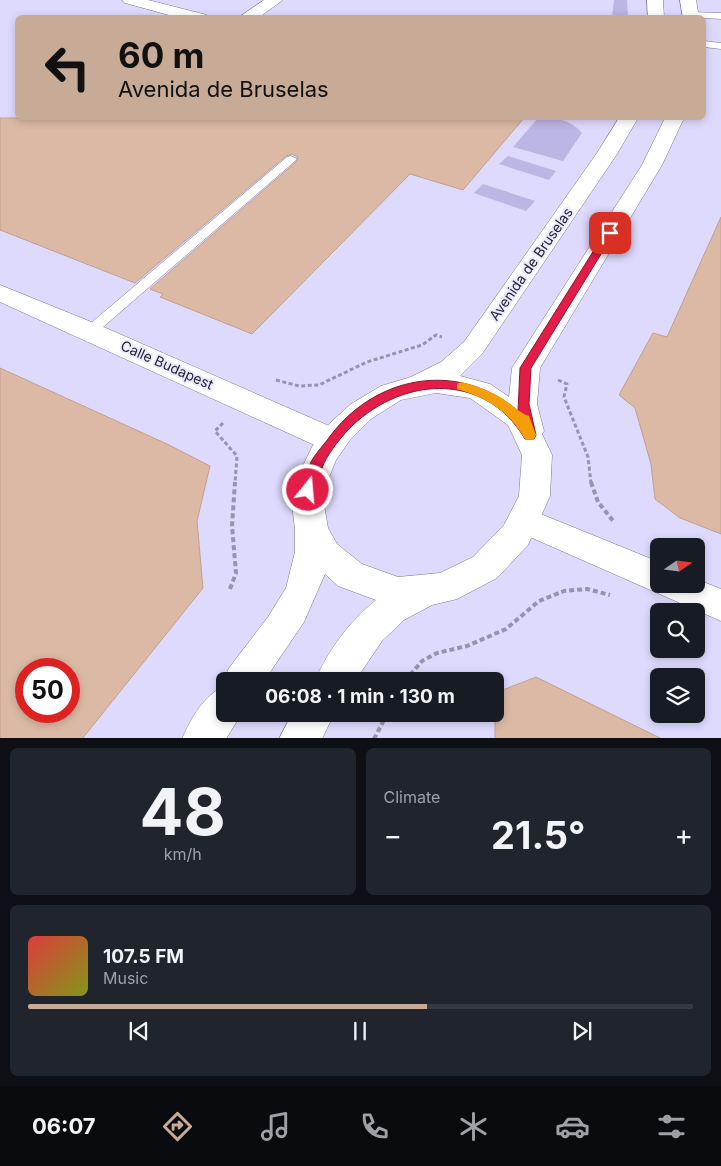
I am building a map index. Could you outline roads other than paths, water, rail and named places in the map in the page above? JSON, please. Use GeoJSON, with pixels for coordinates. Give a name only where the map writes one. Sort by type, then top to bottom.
{"type":"FeatureCollection","features":[{"type":"Feature","properties":{"kind":"main road"},"geometry":{"type":"LineString","coordinates":[[130,0],[189,15]]}},
{"type":"Feature","properties":{"kind":"main road"},"geometry":{"type":"LineString","coordinates":[[251,15],[275,0]]}},
{"type":"Feature","properties":{"kind":"main road"},"geometry":{"type":"LineString","coordinates":[[655,0],[656,15]]}},
{"type":"Feature","properties":{"kind":"main road","name":"Avenida de Bruselas"},"geometry":{"type":"LineString","coordinates":[[412,386],[450,369],[473,348],[607,154],[644,122]]}},
{"type":"Feature","properties":{"kind":"main road","name":"Avenida de Bruselas"},"geometry":{"type":"LineString","coordinates":[[526,521],[538,476],[536,456],[523,404],[526,368],[652,165],[644,122]]}},
{"type":"Feature","properties":{"kind":"main road","name":"Calle Budapest"},"geometry":{"type":"LineString","coordinates":[[0,293],[90,331],[332,440]]}},
{"type":"Feature","properties":{"kind":"main road"},"geometry":{"type":"LineString","coordinates":[[248,672],[303,593],[313,555],[308,490],[316,464],[332,440],[368,406],[387,395],[412,386],[436,383],[480,391],[502,404],[520,419],[530,435]]}},
{"type":"Feature","properties":{"kind":"main road"},"geometry":{"type":"LineString","coordinates":[[309,519],[317,543],[334,565],[358,580],[389,592],[418,593],[444,589]]}},
{"type":"Feature","properties":{"kind":"main road"},"geometry":{"type":"LineString","coordinates":[[340,672],[352,652],[387,611],[407,599],[468,580],[494,561],[526,521],[650,574]]}},
{"type":"Feature","properties":{"kind":"main road"},"geometry":{"type":"LineString","coordinates":[[692,593],[721,605]]}},
{"type":"Feature","properties":{"kind":"main road"},"geometry":{"type":"LineString","coordinates":[[202,738],[216,719]]}},
{"type":"Feature","properties":{"kind":"main road"},"geometry":{"type":"LineString","coordinates":[[299,738],[309,722]]}},
{"type":"Feature","properties":{"kind":"lane"},"geometry":{"type":"LineString","coordinates":[[690,11],[721,16]]}},
{"type":"Feature","properties":{"kind":"lane"},"geometry":{"type":"LineString","coordinates":[[706,44],[721,46]]}},
{"type":"Feature","properties":{"kind":"lane"},"geometry":{"type":"LineString","coordinates":[[90,331],[291,160]]}}]}
